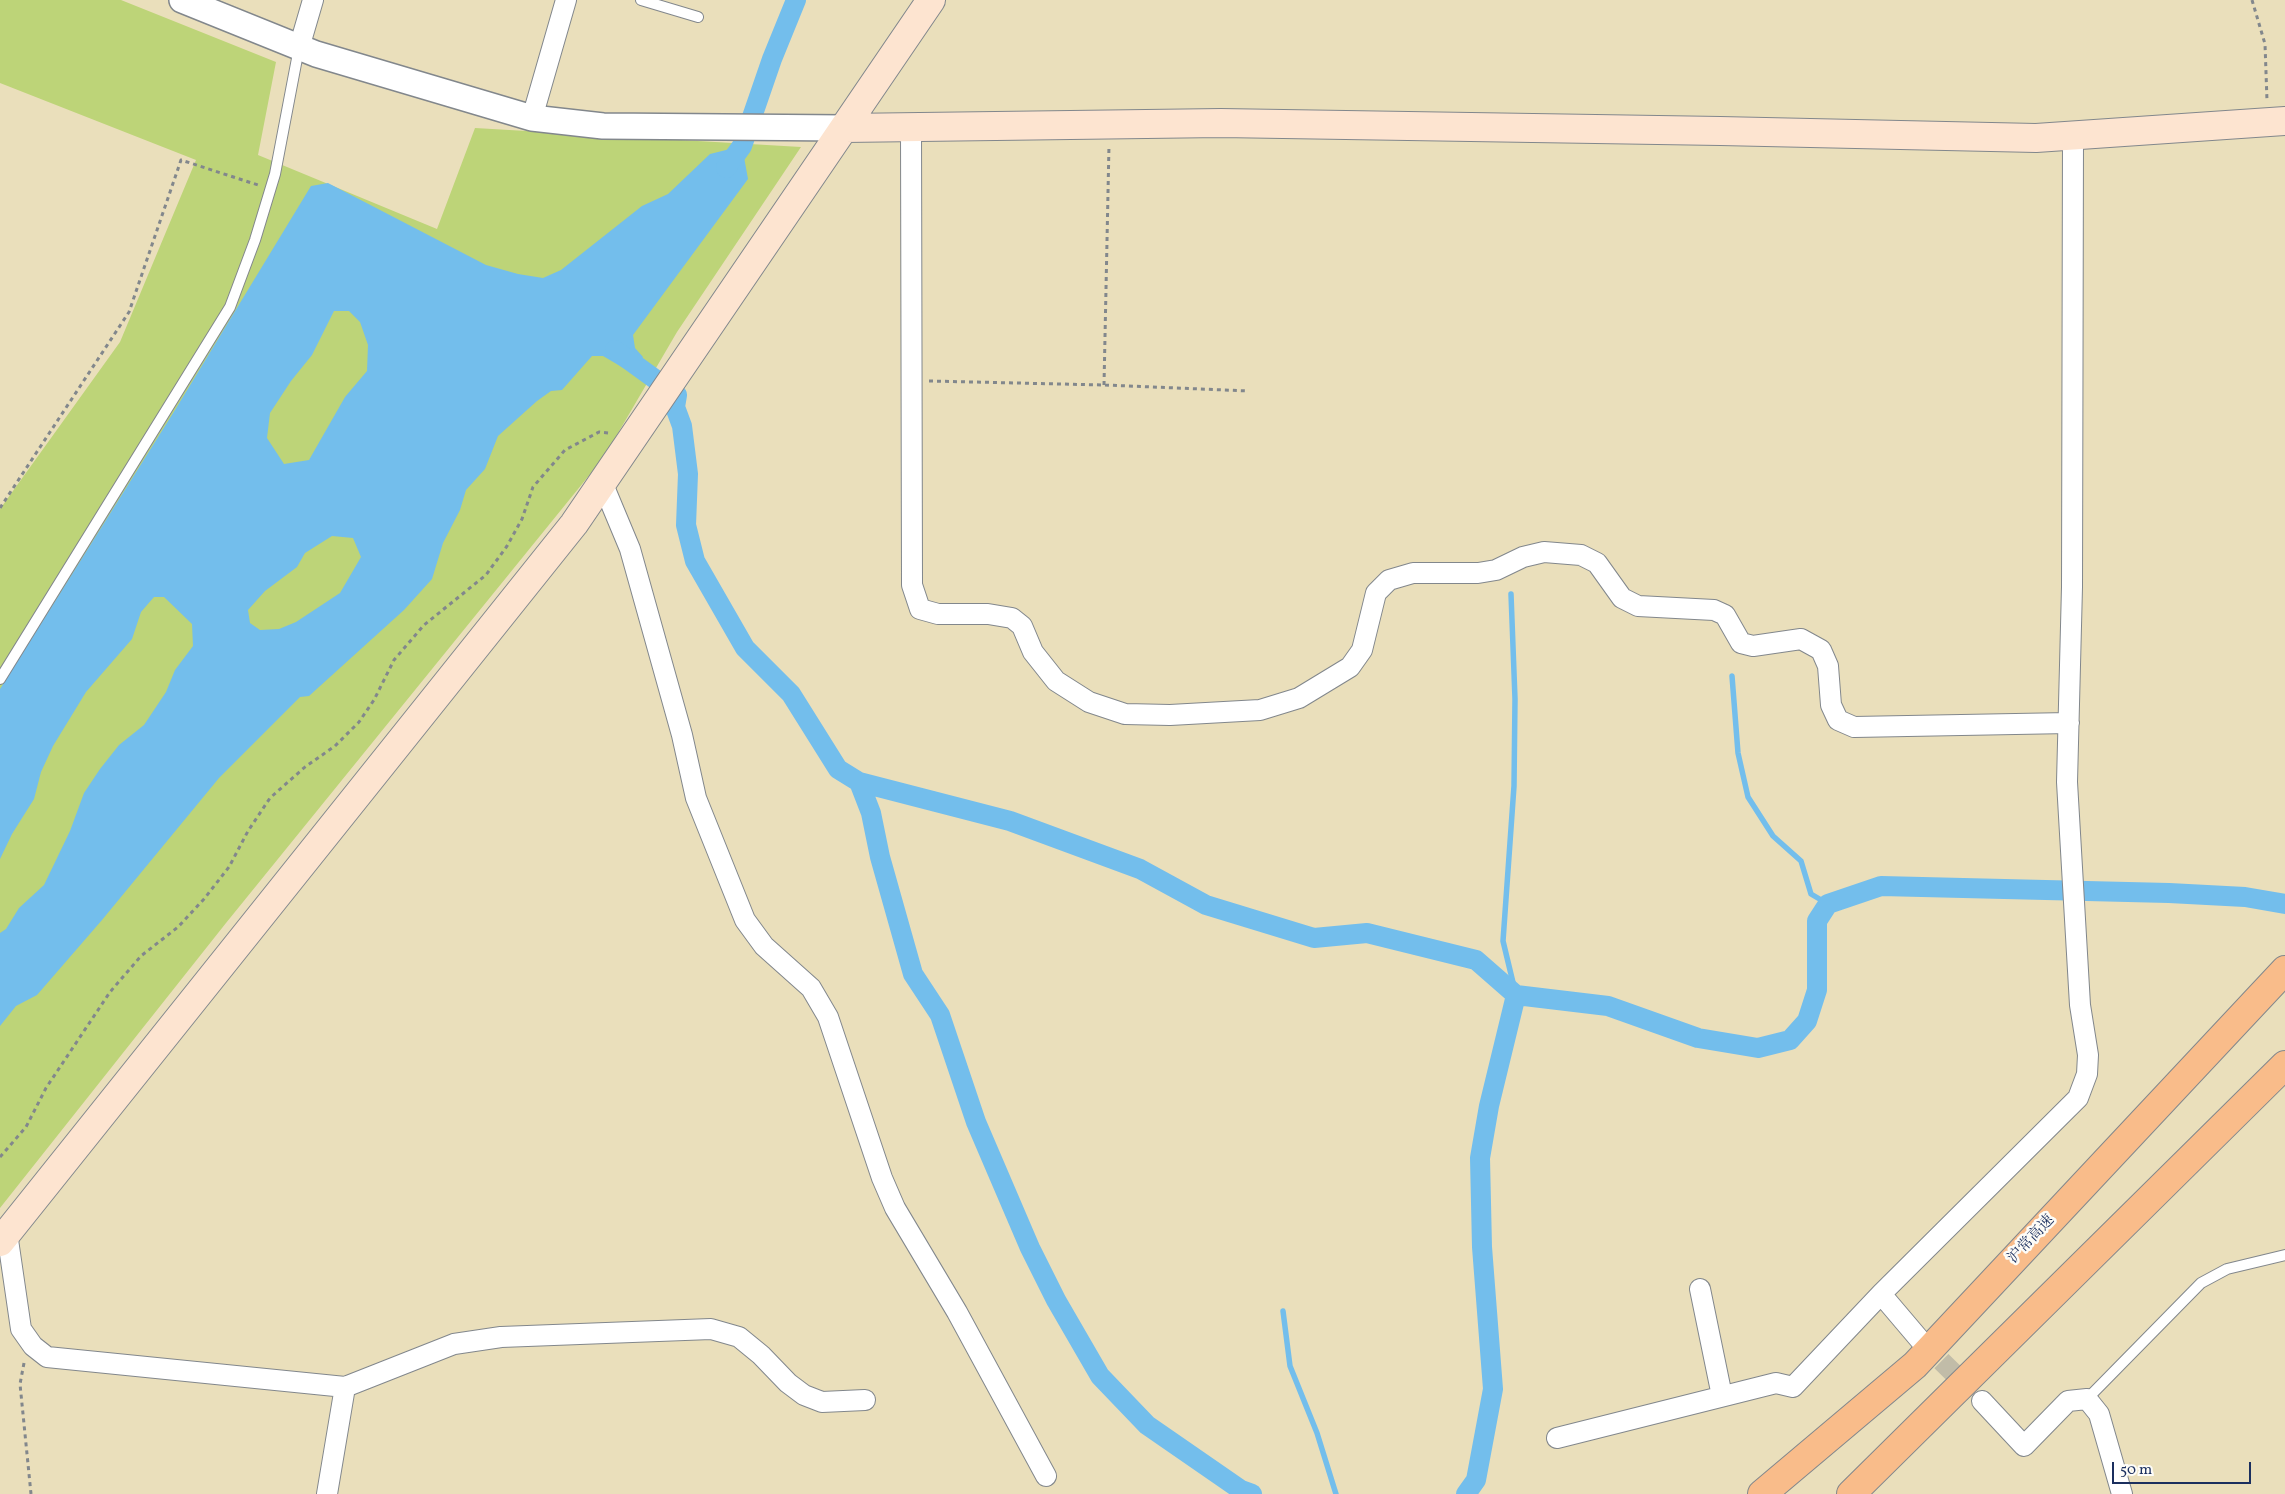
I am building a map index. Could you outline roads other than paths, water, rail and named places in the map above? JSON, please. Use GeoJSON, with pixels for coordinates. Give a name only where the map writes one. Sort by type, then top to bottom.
{"type":"FeatureCollection","features":[{"type":"Feature","properties":{"kind":"highway","name":"沪常高速"},"geometry":{"type":"LineString","coordinates":[[1762,1494],[1915,1365],[2285,970]]}},
{"type":"Feature","properties":{"kind":"highway"},"geometry":{"type":"LineString","coordinates":[[1851,1494],[2285,1065]]}},
{"type":"Feature","properties":{"kind":"main road"},"geometry":{"type":"LineString","coordinates":[[4,1238],[574,524],[931,0]]}},
{"type":"Feature","properties":{"kind":"main road"},"geometry":{"type":"LineString","coordinates":[[845,128],[1221,123],[1720,130],[2036,138],[2278,121]]}},
{"type":"Feature","properties":{"kind":"street"},"geometry":{"type":"LineString","coordinates":[[182,0],[316,54],[532,118],[603,126],[845,128]]}},
{"type":"Feature","properties":{"kind":"street"},"geometry":{"type":"LineString","coordinates":[[299,48],[313,0]]}},
{"type":"Feature","properties":{"kind":"street"},"geometry":{"type":"LineString","coordinates":[[532,118],[566,0]]}},
{"type":"Feature","properties":{"kind":"street"},"geometry":{"type":"LineString","coordinates":[[911,127],[912,585],[920,609],[938,614],[988,614],[1012,618],[1022,626],[1033,652],[1056,681],[1089,702],[1125,714],[1170,715],[1260,710],[1299,698],[1350,667],[1362,650],[1376,593],[1389,580],[1414,573],[1478,574],[1496,570],[1523,557],[1544,552],[1581,555],[1597,563],[1622,598],[1638,606],[1714,610],[1726,615],[1741,644],[1753,646],[1801,639],[1821,650],[1828,666],[1832,705],[1838,720],[1854,727],[2069,724]]}},
{"type":"Feature","properties":{"kind":"street"},"geometry":{"type":"LineString","coordinates":[[1557,1438],[1776,1383],[1792,1387],[1881,1294],[2078,1098],[2087,1074],[2088,1055],[2080,1005],[2067,782],[2072,587],[2073,136]]}},
{"type":"Feature","properties":{"kind":"street"},"geometry":{"type":"LineString","coordinates":[[602,482],[630,549],[682,735],[696,798],[745,920],[764,946],[811,988],[828,1017],[882,1178],[895,1208],[957,1312],[1046,1476]]}},
{"type":"Feature","properties":{"kind":"street"},"geometry":{"type":"LineString","coordinates":[[4,1238],[20,1329],[28,1340],[47,1357],[345,1387],[454,1344],[501,1337],[712,1329],[739,1337],[761,1355],[788,1383],[804,1395],[822,1402],[865,1400]]}},
{"type":"Feature","properties":{"kind":"street"},"geometry":{"type":"LineString","coordinates":[[1700,1289],[1722,1396]]}},
{"type":"Feature","properties":{"kind":"street"},"geometry":{"type":"LineString","coordinates":[[1881,1294],[1920,1340]]}},
{"type":"Feature","properties":{"kind":"street"},"geometry":{"type":"LineString","coordinates":[[327,1494],[345,1387]]}},
{"type":"Feature","properties":{"kind":"street"},"geometry":{"type":"LineString","coordinates":[[1982,1401],[2024,1446],[2068,1401],[2086,1399],[2099,1414],[2122,1494]]}},
{"type":"Feature","properties":{"kind":"lane"},"geometry":{"type":"LineString","coordinates":[[641,0],[698,17]]}},
{"type":"Feature","properties":{"kind":"lane"},"geometry":{"type":"LineString","coordinates":[[0,678],[230,307],[256,240],[271,188],[299,48]]}},
{"type":"Feature","properties":{"kind":"lane"},"geometry":{"type":"LineString","coordinates":[[2086,1399],[2201,1283],[2227,1269],[2285,1255]]}},
{"type":"Feature","properties":{"kind":"water"},"geometry":{"type":"Polygon","coordinates":[[[742,146],[748,179],[633,335],[635,348],[643,357],[632,373],[603,356],[592,356],[562,390],[551,391],[537,401],[498,436],[485,469],[466,490],[460,510],[443,543],[432,579],[404,610],[309,696],[300,697],[219,778],[102,920],[37,995],[16,1006],[0,1026],[0,933],[6,929],[19,908],[44,885],[70,831],[84,793],[100,769],[119,745],[144,725],[166,692],[175,670],[193,646],[192,624],[164,597],[154,597],[141,612],[132,639],[86,692],[53,746],[41,772],[34,799],[12,834],[0,859],[0,689],[175,410],[311,186],[328,183],[486,265],[518,274],[543,278],[561,270],[642,206],[668,194],[710,154],[742,146]],[[334,311],[312,355],[291,381],[270,413],[267,438],[284,464],[309,460],[345,397],[367,371],[368,345],[360,322],[349,311],[334,311]],[[332,536],[305,553],[297,567],[265,591],[248,610],[250,623],[260,630],[279,629],[296,622],[340,593],[361,557],[353,538],[332,536]]]}},
{"type":"Feature","properties":{"kind":"waterway"},"geometry":{"type":"LineString","coordinates":[[726,168],[742,146],[772,59],[796,0]]}},
{"type":"Feature","properties":{"kind":"waterway"},"geometry":{"type":"LineString","coordinates":[[615,350],[677,395],[675,407],[682,426],[688,474],[686,525],[695,561],[745,648],[791,694],[838,769],[859,782],[1010,821],[1140,869],[1206,905],[1314,938],[1367,933],[1476,960],[1516,995]]}},
{"type":"Feature","properties":{"kind":"waterway"},"geometry":{"type":"LineString","coordinates":[[1511,594],[1515,699],[1514,786],[1503,941],[1516,995]]}},
{"type":"Feature","properties":{"kind":"waterway"},"geometry":{"type":"LineString","coordinates":[[1732,676],[1738,753],[1748,797],[1773,836],[1801,861],[1811,894],[1828,904]]}},
{"type":"Feature","properties":{"kind":"waterway"},"geometry":{"type":"LineString","coordinates":[[859,782],[871,813],[880,857],[913,974],[940,1015],[976,1122],[1030,1248],[1056,1300],[1100,1376],[1147,1425],[1241,1490],[1252,1494]]}},
{"type":"Feature","properties":{"kind":"waterway"},"geometry":{"type":"LineString","coordinates":[[1466,1494],[1476,1480],[1493,1389],[1482,1247],[1480,1158],[1489,1106],[1516,995],[1608,1006],[1698,1038],[1758,1048],[1790,1040],[1807,1021],[1817,990],[1817,921],[1828,904],[1881,886],[2169,893],[2245,897],[2285,904]]}},
{"type":"Feature","properties":{"kind":"waterway"},"geometry":{"type":"LineString","coordinates":[[1283,1311],[1290,1366],[1317,1433],[1336,1494]]}},
{"type":"Feature","properties":{"kind":"tunnel"},"geometry":{"type":"LineString","coordinates":[[1920,1340],[1974,1393]]}}]}
